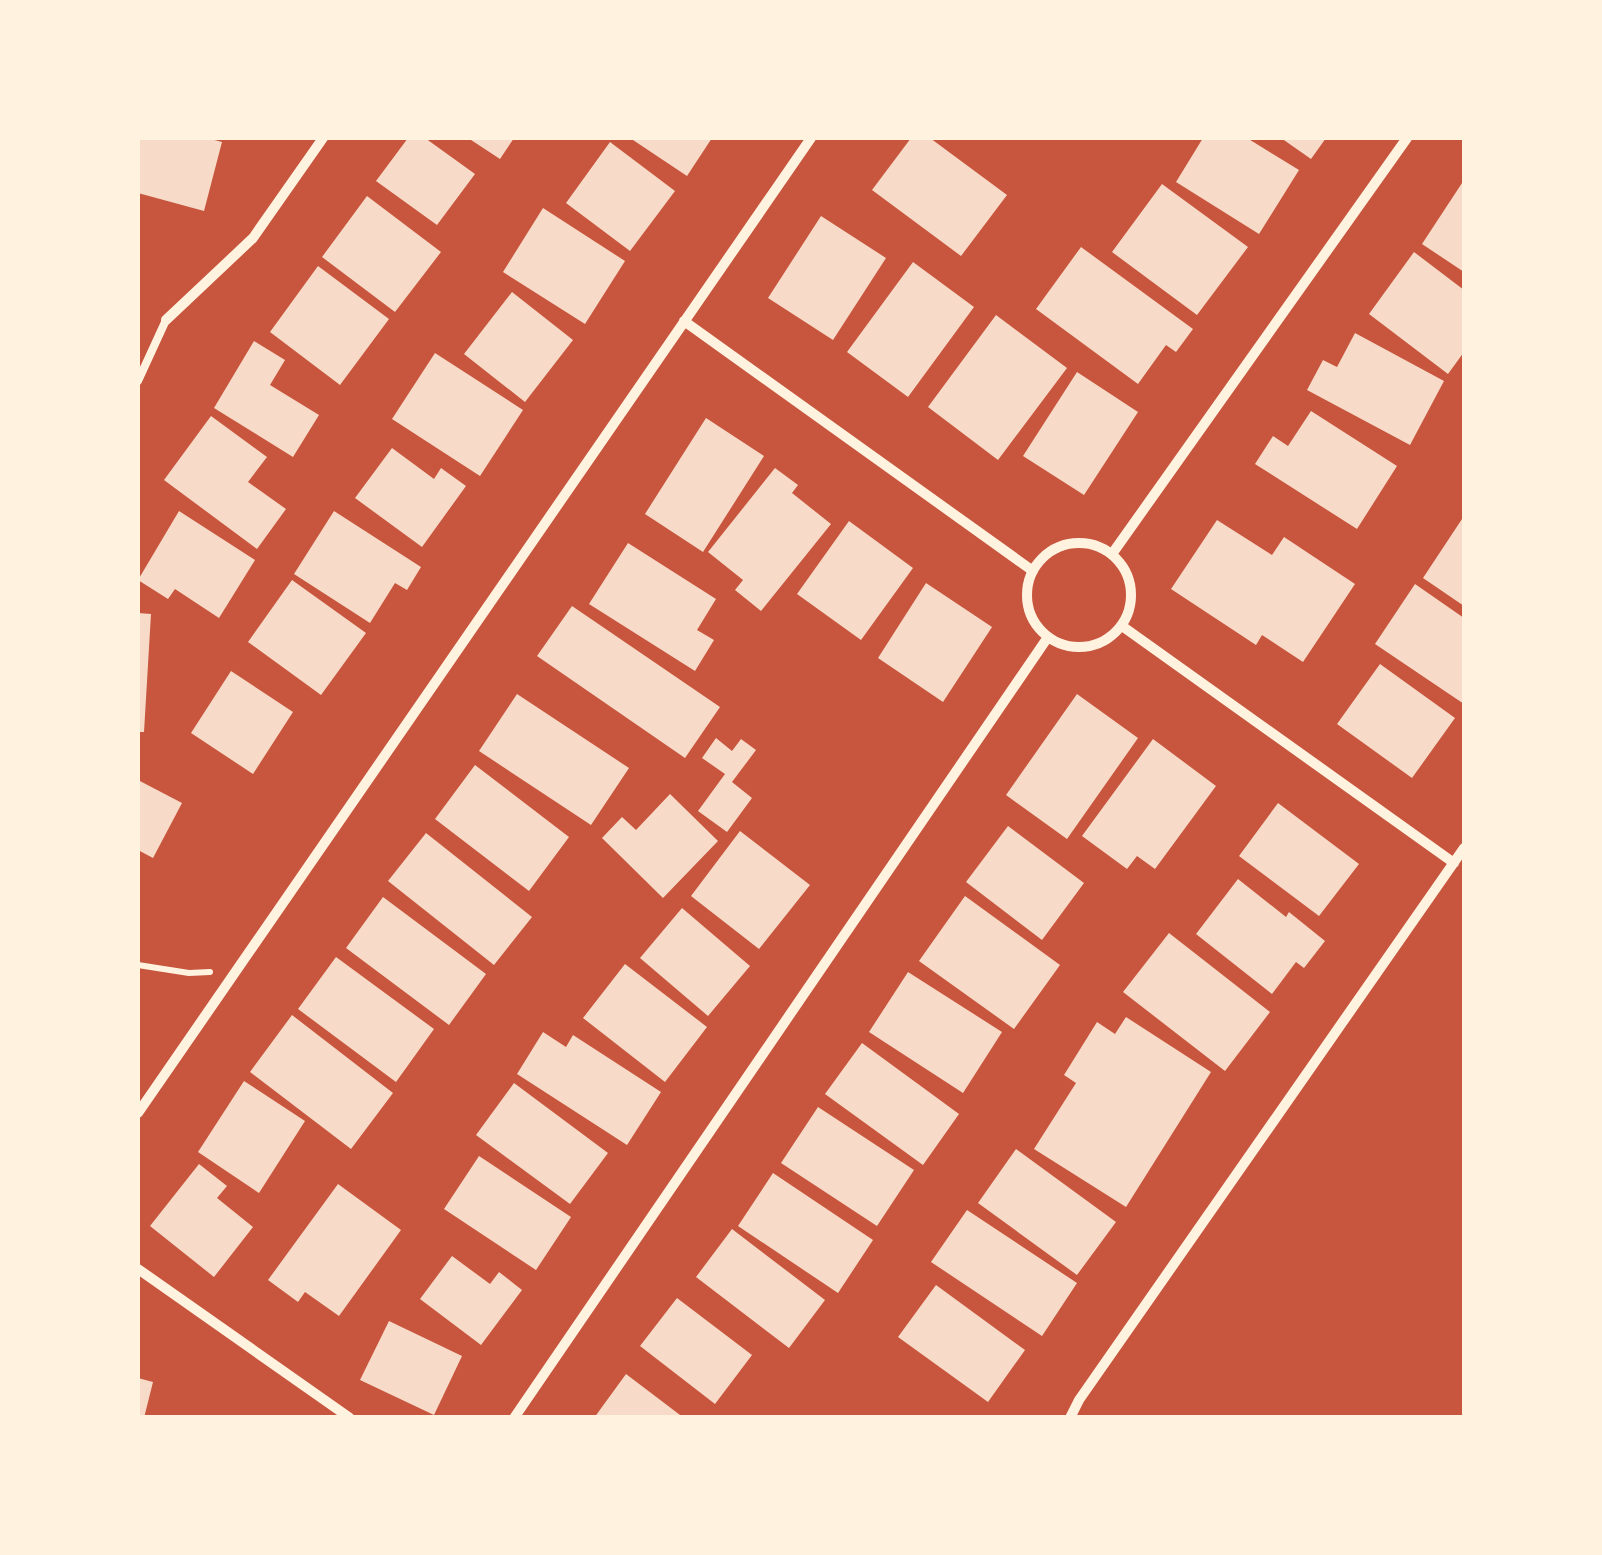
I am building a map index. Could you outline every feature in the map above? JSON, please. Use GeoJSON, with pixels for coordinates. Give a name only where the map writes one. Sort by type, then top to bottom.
{"type":"FeatureCollection","features":[{"type":"Feature","properties":{"kind":"street"},"geometry":{"type":"LineString","coordinates":[[166,320],[253,238],[323,138]]}},
{"type":"Feature","properties":{"kind":"street"},"geometry":{"type":"LineString","coordinates":[[138,1113],[811,138]]}},
{"type":"Feature","properties":{"kind":"street"},"geometry":{"type":"LineString","coordinates":[[1112,554],[1408,138]]}},
{"type":"Feature","properties":{"kind":"street"},"geometry":{"type":"LineString","coordinates":[[684,321],[1033,570]]}},
{"type":"Feature","properties":{"kind":"street"},"geometry":{"type":"LineString","coordinates":[[1069,544],[1092,544],[1112,554],[1126,572],[1132,593],[1129,613],[1122,626],[1102,643],[1082,648],[1064,646],[1048,637],[1030,613],[1027,591],[1033,570],[1049,552],[1069,544]]}},
{"type":"Feature","properties":{"kind":"street"},"geometry":{"type":"LineString","coordinates":[[1122,626],[1454,863]]}},
{"type":"Feature","properties":{"kind":"street"},"geometry":{"type":"LineString","coordinates":[[514,1418],[1048,637]]}},
{"type":"Feature","properties":{"kind":"street"},"geometry":{"type":"LineString","coordinates":[[1070,1418],[1464,848]]}},
{"type":"Feature","properties":{"kind":"street"},"geometry":{"type":"LineString","coordinates":[[138,1268],[350,1418]]}},
{"type":"Feature","properties":{"kind":"lane"},"geometry":{"type":"LineString","coordinates":[[138,381],[166,320]]}},
{"type":"Feature","properties":{"kind":"path"},"geometry":{"type":"LineString","coordinates":[[138,965],[188,973],[236,970]]}},
{"type":"Feature","properties":{"kind":"building"},"geometry":{"type":"Polygon","coordinates":[[[138,138],[207,138],[222,142],[204,211],[138,193],[138,138]]]}},
{"type":"Feature","properties":{"kind":"building"},"geometry":{"type":"Polygon","coordinates":[[[408,138],[425,138],[475,174],[437,225],[376,181],[408,138]]]}},
{"type":"Feature","properties":{"kind":"building"},"geometry":{"type":"Polygon","coordinates":[[[468,138],[514,138],[500,159],[468,138]]]}},
{"type":"Feature","properties":{"kind":"building"},"geometry":{"type":"Polygon","coordinates":[[[630,138],[712,138],[687,176],[630,138]]]}},
{"type":"Feature","properties":{"kind":"building"},"geometry":{"type":"Polygon","coordinates":[[[911,138],[930,138],[1007,195],[961,256],[872,190],[911,138]]]}},
{"type":"Feature","properties":{"kind":"building"},"geometry":{"type":"Polygon","coordinates":[[[1203,138],[1247,138],[1299,170],[1259,234],[1176,182],[1203,138]]]}},
{"type":"Feature","properties":{"kind":"building"},"geometry":{"type":"Polygon","coordinates":[[[1281,138],[1326,138],[1311,159],[1281,138]]]}},
{"type":"Feature","properties":{"kind":"building"},"geometry":{"type":"Polygon","coordinates":[[[610,142],[675,191],[630,251],[566,203],[610,142]]]}},
{"type":"Feature","properties":{"kind":"building"},"geometry":{"type":"Polygon","coordinates":[[[1464,180],[1464,272],[1422,244],[1464,180]]]}},
{"type":"Feature","properties":{"kind":"building"},"geometry":{"type":"Polygon","coordinates":[[[1162,184],[1248,247],[1197,315],[1112,252],[1162,184]]]}},
{"type":"Feature","properties":{"kind":"building"},"geometry":{"type":"Polygon","coordinates":[[[367,196],[441,252],[395,312],[322,257],[367,196]]]}},
{"type":"Feature","properties":{"kind":"building"},"geometry":{"type":"Polygon","coordinates":[[[543,208],[625,261],[585,324],[503,272],[543,208]]]}},
{"type":"Feature","properties":{"kind":"building"},"geometry":{"type":"Polygon","coordinates":[[[821,216],[886,258],[833,340],[768,298],[821,216]]]}},
{"type":"Feature","properties":{"kind":"building"},"geometry":{"type":"Polygon","coordinates":[[[1081,247],[1193,329],[1176,352],[1166,345],[1138,384],[1036,309],[1081,247]]]}},
{"type":"Feature","properties":{"kind":"building"},"geometry":{"type":"Polygon","coordinates":[[[1414,252],[1464,290],[1464,352],[1448,374],[1369,314],[1414,252]]]}},
{"type":"Feature","properties":{"kind":"building"},"geometry":{"type":"Polygon","coordinates":[[[913,262],[974,307],[908,397],[847,352],[913,262]]]}},
{"type":"Feature","properties":{"kind":"building"},"geometry":{"type":"Polygon","coordinates":[[[318,266],[389,319],[340,385],[270,332],[318,266]]]}},
{"type":"Feature","properties":{"kind":"building"},"geometry":{"type":"Polygon","coordinates":[[[512,292],[573,340],[525,402],[464,354],[512,292]]]}},
{"type":"Feature","properties":{"kind":"building"},"geometry":{"type":"Polygon","coordinates":[[[996,315],[1067,368],[998,460],[928,407],[996,315]]]}},
{"type":"Feature","properties":{"kind":"building"},"geometry":{"type":"Polygon","coordinates":[[[1355,333],[1444,381],[1410,445],[1307,390],[1323,360],[1337,367],[1355,333]]]}},
{"type":"Feature","properties":{"kind":"building"},"geometry":{"type":"Polygon","coordinates":[[[254,341],[285,360],[270,385],[319,415],[293,457],[214,408],[254,341]]]}},
{"type":"Feature","properties":{"kind":"building"},"geometry":{"type":"Polygon","coordinates":[[[435,353],[523,410],[480,476],[392,419],[435,353]]]}},
{"type":"Feature","properties":{"kind":"building"},"geometry":{"type":"Polygon","coordinates":[[[1077,372],[1138,412],[1084,495],[1023,456],[1077,372]]]}},
{"type":"Feature","properties":{"kind":"building"},"geometry":{"type":"Polygon","coordinates":[[[1311,411],[1397,466],[1357,529],[1255,464],[1273,436],[1288,446],[1311,411]]]}},
{"type":"Feature","properties":{"kind":"building"},"geometry":{"type":"Polygon","coordinates":[[[211,416],[267,457],[248,482],[286,509],[257,549],[164,480],[211,416]]]}},
{"type":"Feature","properties":{"kind":"building"},"geometry":{"type":"Polygon","coordinates":[[[706,418],[764,456],[703,552],[645,514],[706,418]]]}},
{"type":"Feature","properties":{"kind":"building"},"geometry":{"type":"Polygon","coordinates":[[[392,448],[434,479],[441,468],[466,486],[422,547],[355,498],[392,448]]]}},
{"type":"Feature","properties":{"kind":"building"},"geometry":{"type":"Polygon","coordinates":[[[775,468],[798,485],[792,493],[831,524],[761,611],[735,590],[743,580],[708,552],[775,468]]]}},
{"type":"Feature","properties":{"kind":"building"},"geometry":{"type":"Polygon","coordinates":[[[179,511],[255,560],[219,618],[175,589],[168,599],[138,580],[179,511]]]}},
{"type":"Feature","properties":{"kind":"building"},"geometry":{"type":"Polygon","coordinates":[[[334,511],[421,567],[407,590],[395,583],[370,623],[294,574],[334,511]]]}},
{"type":"Feature","properties":{"kind":"building"},"geometry":{"type":"Polygon","coordinates":[[[1464,516],[1464,606],[1423,578],[1464,516]]]}},
{"type":"Feature","properties":{"kind":"building"},"geometry":{"type":"Polygon","coordinates":[[[1217,520],[1272,555],[1284,537],[1355,584],[1303,662],[1262,635],[1256,645],[1171,589],[1217,520]]]}},
{"type":"Feature","properties":{"kind":"building"},"geometry":{"type":"Polygon","coordinates":[[[849,521],[913,568],[861,640],[797,594],[849,521]]]}},
{"type":"Feature","properties":{"kind":"building"},"geometry":{"type":"Polygon","coordinates":[[[628,543],[716,599],[697,630],[714,640],[695,671],[589,604],[628,543]]]}},
{"type":"Feature","properties":{"kind":"building"},"geometry":{"type":"Polygon","coordinates":[[[292,580],[366,633],[321,695],[248,642],[292,580]]]}},
{"type":"Feature","properties":{"kind":"building"},"geometry":{"type":"Polygon","coordinates":[[[926,583],[992,627],[943,702],[878,658],[926,583]]]}},
{"type":"Feature","properties":{"kind":"building"},"geometry":{"type":"Polygon","coordinates":[[[1415,584],[1464,618],[1464,704],[1375,644],[1415,584]]]}},
{"type":"Feature","properties":{"kind":"building"},"geometry":{"type":"Polygon","coordinates":[[[572,606],[720,707],[685,758],[537,656],[572,606]]]}},
{"type":"Feature","properties":{"kind":"building"},"geometry":{"type":"Polygon","coordinates":[[[138,613],[151,614],[144,732],[138,732],[138,613]]]}},
{"type":"Feature","properties":{"kind":"building"},"geometry":{"type":"Polygon","coordinates":[[[1380,664],[1455,718],[1412,778],[1337,724],[1380,664]]]}},
{"type":"Feature","properties":{"kind":"building"},"geometry":{"type":"Polygon","coordinates":[[[231,671],[293,712],[253,774],[191,733],[231,671]]]}},
{"type":"Feature","properties":{"kind":"building"},"geometry":{"type":"Polygon","coordinates":[[[517,694],[629,768],[591,825],[479,751],[517,694]]]}},
{"type":"Feature","properties":{"kind":"building"},"geometry":{"type":"Polygon","coordinates":[[[1077,694],[1138,738],[1067,839],[1006,795],[1077,694]]]}},
{"type":"Feature","properties":{"kind":"building"},"geometry":{"type":"Polygon","coordinates":[[[716,738],[732,751],[741,739],[756,750],[732,782],[752,798],[727,832],[698,811],[725,774],[702,758],[716,738]]]}},
{"type":"Feature","properties":{"kind":"building"},"geometry":{"type":"Polygon","coordinates":[[[1153,739],[1216,786],[1155,869],[1137,856],[1127,869],[1082,836],[1153,739]]]}},
{"type":"Feature","properties":{"kind":"building"},"geometry":{"type":"Polygon","coordinates":[[[475,765],[569,837],[529,891],[435,819],[475,765]]]}},
{"type":"Feature","properties":{"kind":"building"},"geometry":{"type":"Polygon","coordinates":[[[138,780],[182,803],[153,858],[138,850],[138,780]]]}},
{"type":"Feature","properties":{"kind":"building"},"geometry":{"type":"Polygon","coordinates":[[[670,794],[718,841],[663,898],[602,838],[622,817],[636,830],[670,794]]]}},
{"type":"Feature","properties":{"kind":"building"},"geometry":{"type":"Polygon","coordinates":[[[1278,803],[1359,864],[1319,916],[1239,856],[1278,803]]]}},
{"type":"Feature","properties":{"kind":"building"},"geometry":{"type":"Polygon","coordinates":[[[1008,826],[1084,883],[1042,940],[966,882],[1008,826]]]}},
{"type":"Feature","properties":{"kind":"building"},"geometry":{"type":"Polygon","coordinates":[[[740,831],[810,885],[759,949],[691,896],[740,831]]]}},
{"type":"Feature","properties":{"kind":"building"},"geometry":{"type":"Polygon","coordinates":[[[426,833],[532,917],[494,965],[388,881],[426,833]]]}},
{"type":"Feature","properties":{"kind":"building"},"geometry":{"type":"Polygon","coordinates":[[[1238,879],[1286,917],[1289,912],[1325,941],[1304,968],[1296,962],[1272,994],[1196,934],[1238,879]]]}},
{"type":"Feature","properties":{"kind":"building"},"geometry":{"type":"Polygon","coordinates":[[[965,896],[1060,965],[1014,1029],[919,961],[965,896]]]}},
{"type":"Feature","properties":{"kind":"building"},"geometry":{"type":"Polygon","coordinates":[[[383,897],[486,974],[449,1025],[346,948],[383,897]]]}},
{"type":"Feature","properties":{"kind":"building"},"geometry":{"type":"Polygon","coordinates":[[[682,908],[750,966],[708,1016],[640,958],[682,908]]]}},
{"type":"Feature","properties":{"kind":"building"},"geometry":{"type":"Polygon","coordinates":[[[1169,933],[1270,1012],[1225,1071],[1123,992],[1169,933]]]}},
{"type":"Feature","properties":{"kind":"building"},"geometry":{"type":"Polygon","coordinates":[[[336,957],[434,1029],[396,1082],[298,1009],[336,957]]]}},
{"type":"Feature","properties":{"kind":"building"},"geometry":{"type":"Polygon","coordinates":[[[625,964],[707,1027],[665,1082],[583,1018],[625,964]]]}},
{"type":"Feature","properties":{"kind":"building"},"geometry":{"type":"Polygon","coordinates":[[[908,972],[1002,1032],[963,1093],[869,1032],[908,972]]]}},
{"type":"Feature","properties":{"kind":"building"},"geometry":{"type":"Polygon","coordinates":[[[292,1015],[393,1093],[351,1149],[250,1072],[292,1015]]]}},
{"type":"Feature","properties":{"kind":"building"},"geometry":{"type":"Polygon","coordinates":[[[1126,1017],[1211,1072],[1126,1207],[1034,1149],[1076,1083],[1064,1075],[1097,1022],[1115,1034],[1126,1017]]]}},
{"type":"Feature","properties":{"kind":"building"},"geometry":{"type":"Polygon","coordinates":[[[543,1032],[566,1047],[573,1035],[661,1092],[627,1145],[517,1074],[543,1032]]]}},
{"type":"Feature","properties":{"kind":"building"},"geometry":{"type":"Polygon","coordinates":[[[862,1043],[959,1114],[923,1165],[825,1094],[862,1043]]]}},
{"type":"Feature","properties":{"kind":"building"},"geometry":{"type":"Polygon","coordinates":[[[244,1081],[305,1121],[259,1193],[198,1152],[244,1081]]]}},
{"type":"Feature","properties":{"kind":"building"},"geometry":{"type":"Polygon","coordinates":[[[514,1083],[608,1153],[570,1204],[476,1135],[514,1083]]]}},
{"type":"Feature","properties":{"kind":"building"},"geometry":{"type":"Polygon","coordinates":[[[818,1107],[914,1170],[877,1226],[781,1163],[818,1107]]]}},
{"type":"Feature","properties":{"kind":"building"},"geometry":{"type":"Polygon","coordinates":[[[1016,1149],[1116,1222],[1077,1275],[978,1203],[1016,1149]]]}},
{"type":"Feature","properties":{"kind":"building"},"geometry":{"type":"Polygon","coordinates":[[[479,1156],[571,1217],[536,1270],[444,1209],[479,1156]]]}},
{"type":"Feature","properties":{"kind":"building"},"geometry":{"type":"Polygon","coordinates":[[[199,1164],[227,1186],[217,1198],[253,1227],[214,1277],[150,1226],[199,1164]]]}},
{"type":"Feature","properties":{"kind":"building"},"geometry":{"type":"Polygon","coordinates":[[[773,1173],[873,1240],[838,1293],[738,1226],[773,1173]]]}},
{"type":"Feature","properties":{"kind":"building"},"geometry":{"type":"Polygon","coordinates":[[[338,1184],[401,1230],[339,1316],[305,1292],[298,1302],[268,1280],[338,1184]]]}},
{"type":"Feature","properties":{"kind":"building"},"geometry":{"type":"Polygon","coordinates":[[[967,1210],[1077,1283],[1042,1336],[931,1262],[967,1210]]]}},
{"type":"Feature","properties":{"kind":"building"},"geometry":{"type":"Polygon","coordinates":[[[732,1229],[825,1300],[789,1348],[696,1277],[732,1229]]]}},
{"type":"Feature","properties":{"kind":"building"},"geometry":{"type":"Polygon","coordinates":[[[452,1256],[490,1284],[499,1272],[522,1290],[481,1345],[420,1299],[452,1256]]]}},
{"type":"Feature","properties":{"kind":"building"},"geometry":{"type":"Polygon","coordinates":[[[936,1285],[1025,1350],[988,1402],[898,1337],[936,1285]]]}},
{"type":"Feature","properties":{"kind":"building"},"geometry":{"type":"Polygon","coordinates":[[[677,1298],[752,1355],[715,1404],[640,1346],[677,1298]]]}},
{"type":"Feature","properties":{"kind":"building"},"geometry":{"type":"Polygon","coordinates":[[[389,1321],[462,1356],[434,1415],[360,1380],[389,1321]]]}},
{"type":"Feature","properties":{"kind":"building"},"geometry":{"type":"Polygon","coordinates":[[[626,1374],[684,1418],[594,1418],[626,1374]]]}},
{"type":"Feature","properties":{"kind":"building"},"geometry":{"type":"Polygon","coordinates":[[[138,1378],[153,1382],[144,1418],[138,1418],[138,1378]]]}}]}
